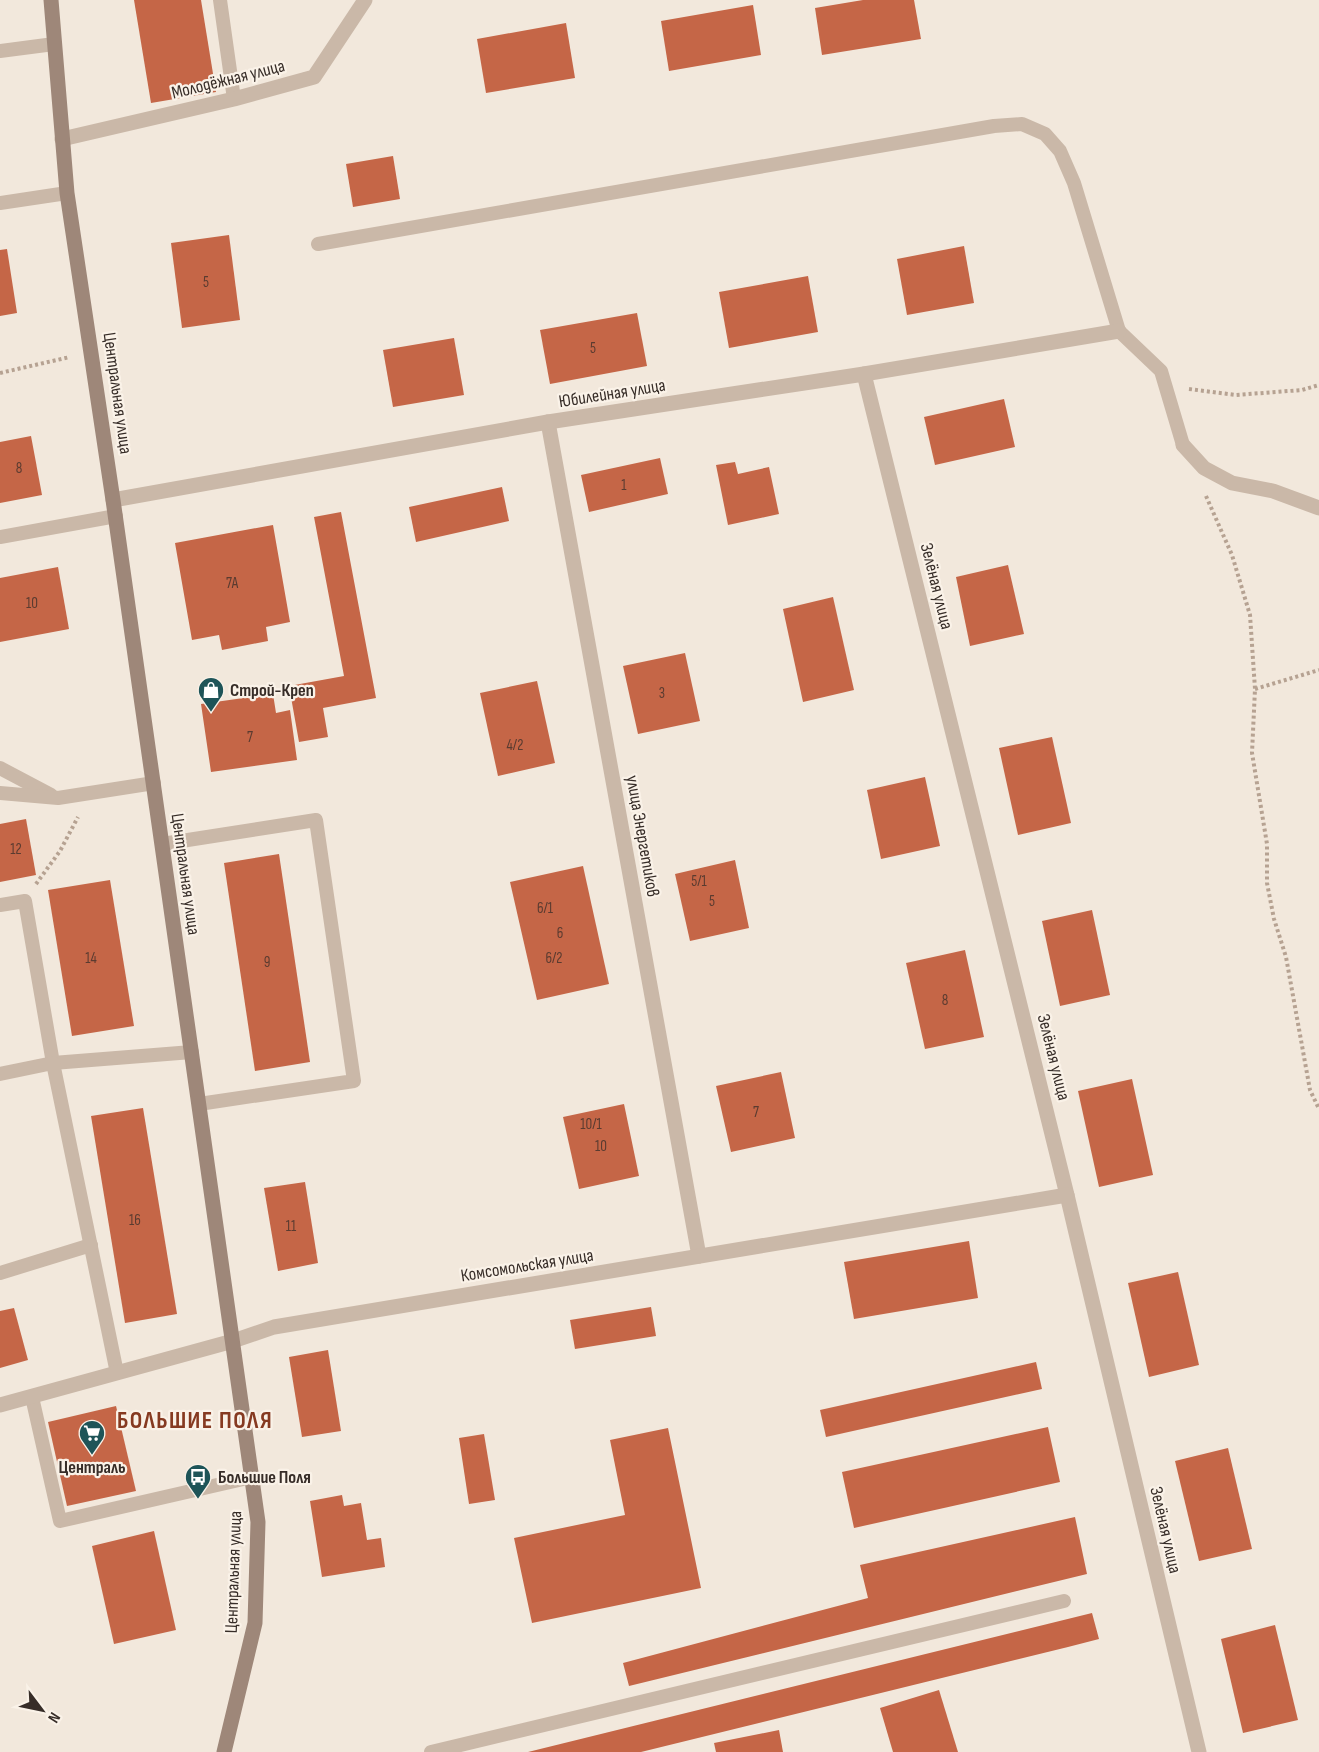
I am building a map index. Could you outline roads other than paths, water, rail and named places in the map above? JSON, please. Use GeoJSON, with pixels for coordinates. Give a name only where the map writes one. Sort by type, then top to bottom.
{"type":"FeatureCollection","features":[{"type":"Feature","properties":{"kind":"street","name":"Центральная улица"},"geometry":{"type":"LineString","coordinates":[[51,0],[67,193],[116,516],[258,1522],[255,1623],[224,1752]]}},
{"type":"Feature","properties":{"kind":"street","name":"Молодёжная улица"},"geometry":{"type":"LineString","coordinates":[[62,139],[234,99],[314,76],[365,0]]}},
{"type":"Feature","properties":{"kind":"street","name":"Юбилейная улица"},"geometry":{"type":"LineString","coordinates":[[113,500],[548,422],[864,374],[1119,331]]}},
{"type":"Feature","properties":{"kind":"street","name":"Зелёная улица"},"geometry":{"type":"LineString","coordinates":[[864,374],[1068,1194],[1198,1752]]}},
{"type":"Feature","properties":{"kind":"street","name":"улица Энергетиков"},"geometry":{"type":"LineString","coordinates":[[548,422],[699,1256]]}},
{"type":"Feature","properties":{"kind":"street"},"geometry":{"type":"LineString","coordinates":[[1183,445],[1204,468],[1232,483],[1273,491],[1319,508]]}},
{"type":"Feature","properties":{"kind":"street","name":"Комсомольская улица"},"geometry":{"type":"LineString","coordinates":[[0,1405],[233,1341],[274,1326],[1068,1194]]}},
{"type":"Feature","properties":{"kind":"lane"},"geometry":{"type":"LineString","coordinates":[[220,0],[234,99]]}},
{"type":"Feature","properties":{"kind":"lane"},"geometry":{"type":"LineString","coordinates":[[0,51],[54,44]]}},
{"type":"Feature","properties":{"kind":"lane"},"geometry":{"type":"LineString","coordinates":[[318,244],[982,128],[1022,124],[1045,134],[1060,151],[1074,183],[1119,331],[1161,371],[1183,445]]}},
{"type":"Feature","properties":{"kind":"lane"},"geometry":{"type":"LineString","coordinates":[[0,203],[67,193]]}},
{"type":"Feature","properties":{"kind":"lane"},"geometry":{"type":"LineString","coordinates":[[0,537],[116,516]]}},
{"type":"Feature","properties":{"kind":"lane"},"geometry":{"type":"LineString","coordinates":[[0,768],[58,798]]}},
{"type":"Feature","properties":{"kind":"lane"},"geometry":{"type":"LineString","coordinates":[[0,793],[58,798],[154,783]]}},
{"type":"Feature","properties":{"kind":"lane"},"geometry":{"type":"LineString","coordinates":[[162,844],[316,820],[354,1081],[199,1104]]}},
{"type":"Feature","properties":{"kind":"lane"},"geometry":{"type":"LineString","coordinates":[[0,904],[25,901],[53,1063],[117,1373]]}},
{"type":"Feature","properties":{"kind":"lane"},"geometry":{"type":"LineString","coordinates":[[0,1074],[53,1063],[192,1052]]}},
{"type":"Feature","properties":{"kind":"lane"},"geometry":{"type":"LineString","coordinates":[[0,1273],[91,1245]]}},
{"type":"Feature","properties":{"kind":"lane"},"geometry":{"type":"LineString","coordinates":[[32,1397],[60,1521],[252,1477]]}},
{"type":"Feature","properties":{"kind":"lane"},"geometry":{"type":"LineString","coordinates":[[431,1752],[1064,1601]]}},
{"type":"Feature","properties":{"kind":"place","name":"Строй-Креп"},"geometry":{"type":"Point","coordinates":[211,713]}},
{"type":"Feature","properties":{"kind":"place","name":"Централь"},"geometry":{"type":"Point","coordinates":[92,1456]}},
{"type":"Feature","properties":{"kind":"place","name":"Большие Поля"},"geometry":{"type":"Point","coordinates":[198,1500]}},
{"type":"Feature","properties":{"kind":"district","name":"БОЛЬШИЕ ПОЛЯ"},"geometry":{"type":"Point","coordinates":[195,1420]}}]}
